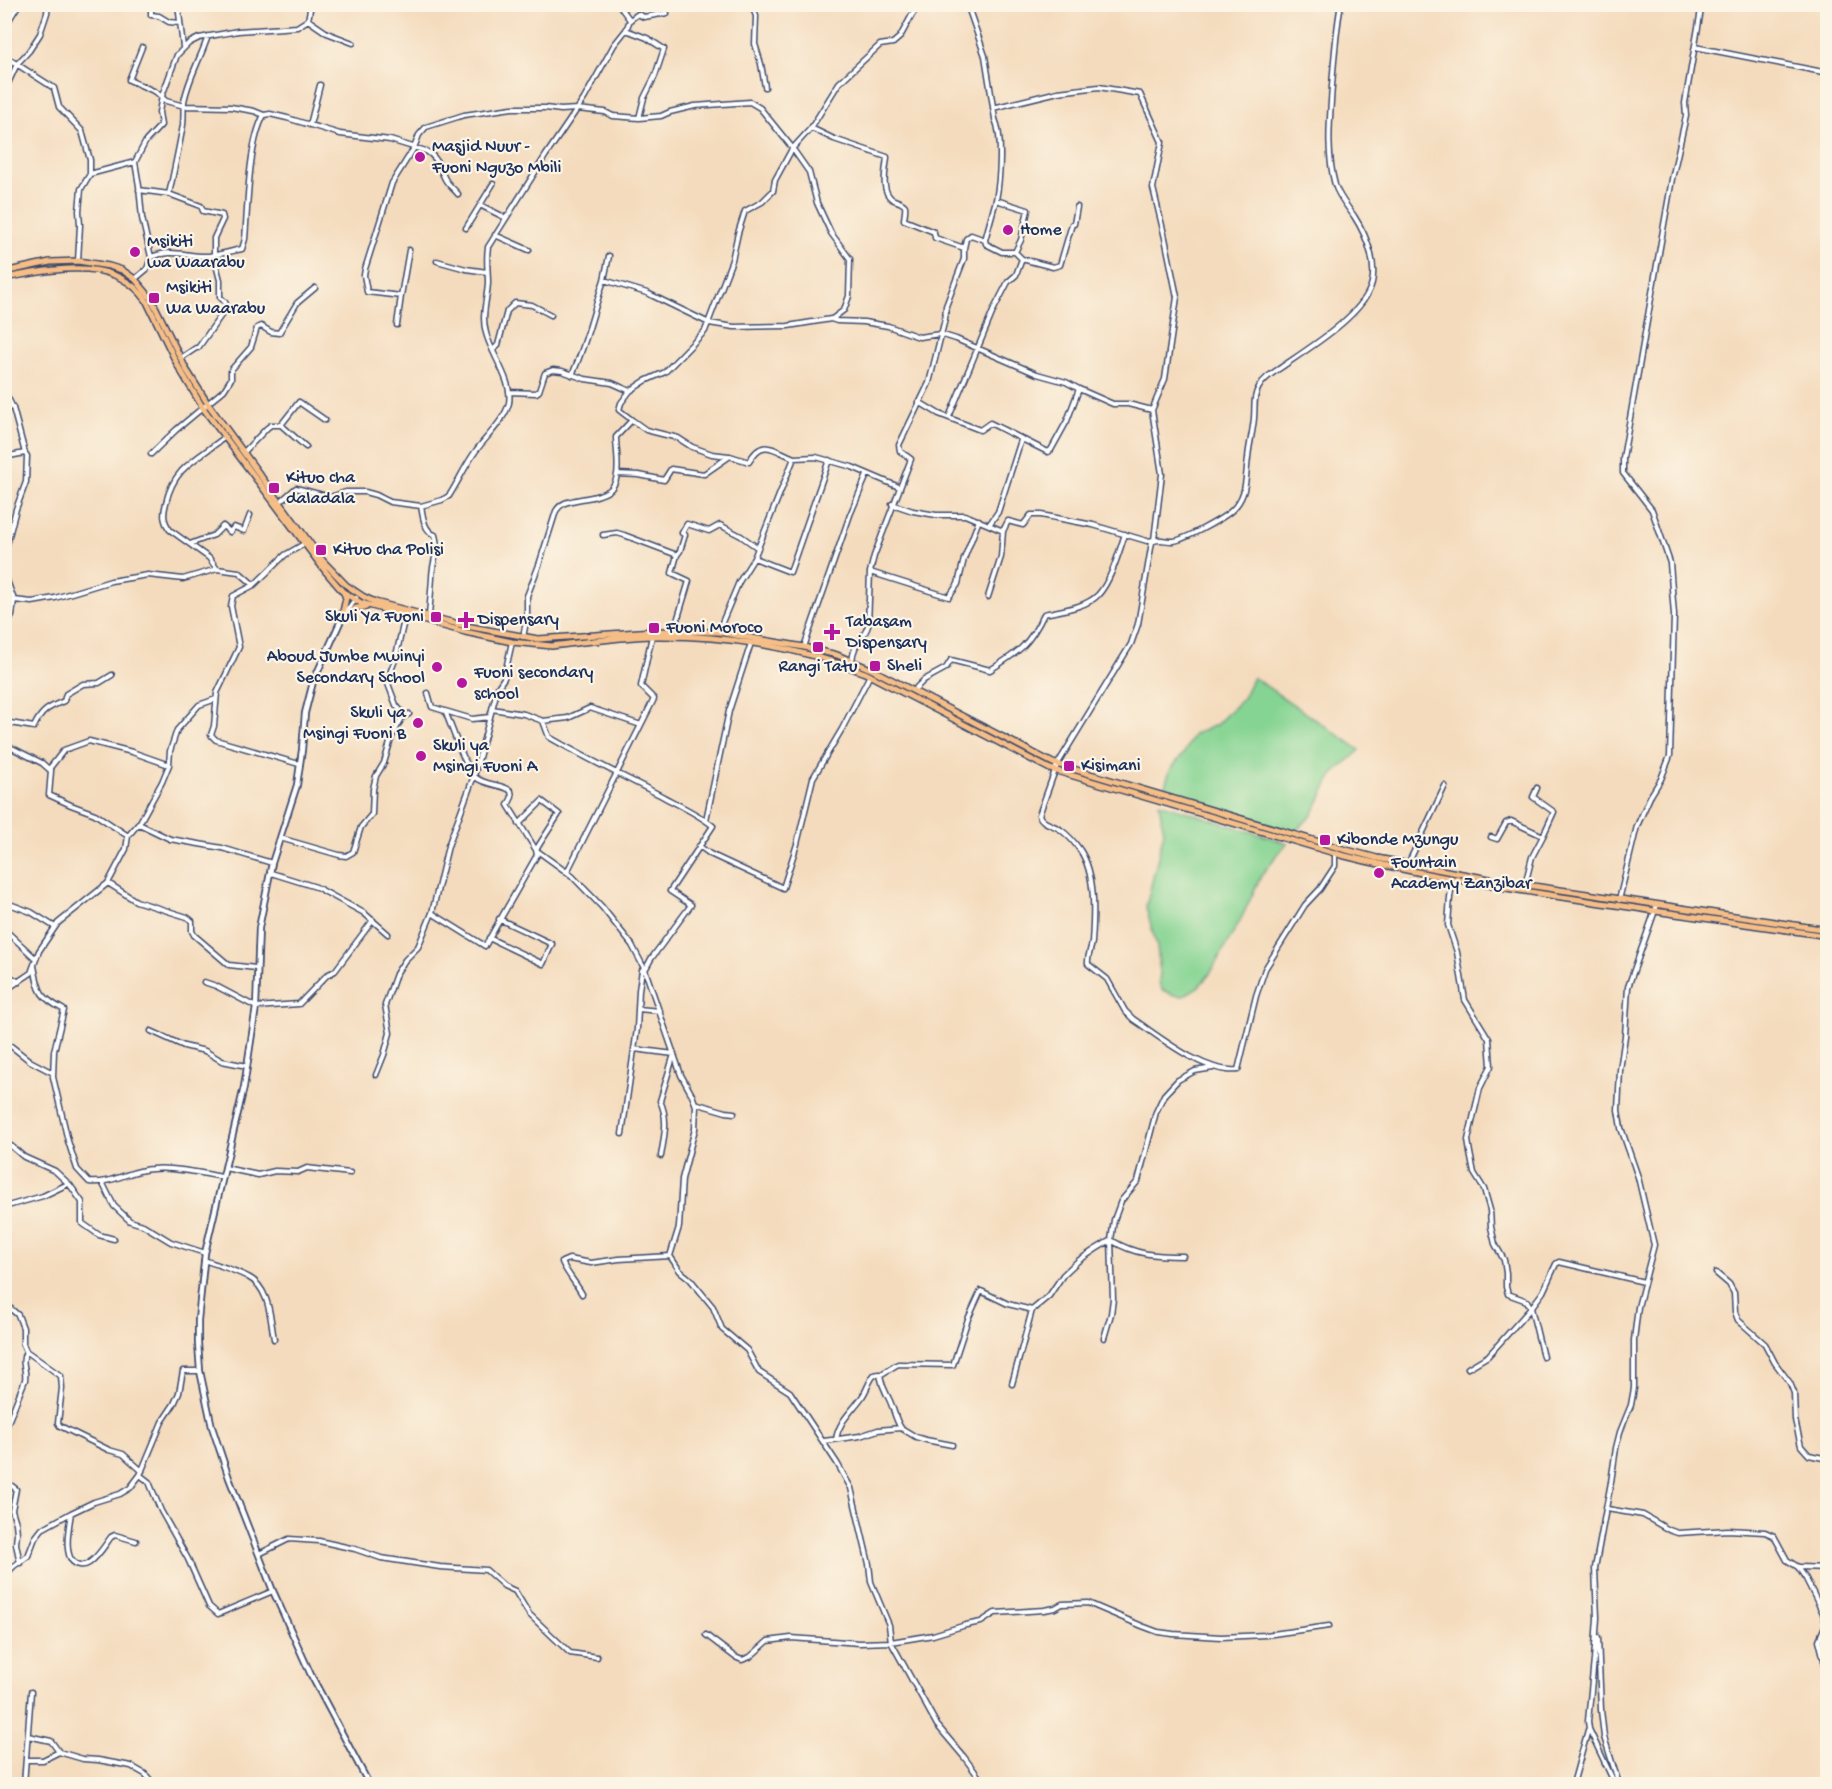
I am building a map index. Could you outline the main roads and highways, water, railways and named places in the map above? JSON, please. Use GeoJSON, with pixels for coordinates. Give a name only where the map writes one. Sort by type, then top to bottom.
{"type":"FeatureCollection","features":[{"type":"Feature","properties":{"kind":"main road"},"geometry":{"type":"LineString","coordinates":[[4,272],[50,262],[78,261],[122,270],[135,279],[151,298],[205,406],[323,561],[346,585],[359,595],[375,602],[523,637],[551,640],[640,631],[718,632],[804,647],[852,661],[1017,753],[1056,768],[1297,839],[1408,864],[1827,936]]}},
{"type":"Feature","properties":{"kind":"main road"},"geometry":{"type":"LineString","coordinates":[[4,278],[55,269],[80,268],[104,271],[133,285],[146,300],[178,366],[225,437],[304,544],[343,592],[354,601],[512,642],[552,646],[652,636],[717,638],[836,661],[872,672],[914,690],[1056,768]]}},
{"type":"Feature","properties":{"kind":"main road"},"geometry":{"type":"LineString","coordinates":[[343,592],[346,598],[342,618],[356,608],[374,607]]}},
{"type":"Feature","properties":{"kind":"main road"},"geometry":{"type":"LineString","coordinates":[[1297,839],[1375,864],[1453,879],[1827,930]]}},
{"type":"Feature","properties":{"kind":"place","name":"Masjid Nuur - Fuoni Nguzo Mbili"},"geometry":{"type":"Point","coordinates":[420,157]}},
{"type":"Feature","properties":{"kind":"place","name":"Home"},"geometry":{"type":"Point","coordinates":[1008,230]}},
{"type":"Feature","properties":{"kind":"place","name":"Msikiti wa Waarabu"},"geometry":{"type":"Point","coordinates":[135,252]}},
{"type":"Feature","properties":{"kind":"place","name":"Msikiti Wa Waarabu"},"geometry":{"type":"Point","coordinates":[154,298]}},
{"type":"Feature","properties":{"kind":"place","name":"Kituo cha daladala"},"geometry":{"type":"Point","coordinates":[274,488]}},
{"type":"Feature","properties":{"kind":"place","name":"Kituo cha Polisi"},"geometry":{"type":"Point","coordinates":[321,550]}},
{"type":"Feature","properties":{"kind":"place","name":"Skuli Ya Fuoni"},"geometry":{"type":"Point","coordinates":[436,617]}},
{"type":"Feature","properties":{"kind":"place","name":"Dispensary"},"geometry":{"type":"Point","coordinates":[466,620]}},
{"type":"Feature","properties":{"kind":"place","name":"Fuoni Moroco"},"geometry":{"type":"Point","coordinates":[654,628]}},
{"type":"Feature","properties":{"kind":"place","name":"Tabasam Dispensary"},"geometry":{"type":"Point","coordinates":[832,632]}},
{"type":"Feature","properties":{"kind":"place","name":"Rangi Tatu"},"geometry":{"type":"Point","coordinates":[818,647]}},
{"type":"Feature","properties":{"kind":"place","name":"Sheli"},"geometry":{"type":"Point","coordinates":[875,666]}},
{"type":"Feature","properties":{"kind":"place","name":"Aboud Jumbe Mwinyi Secondary School"},"geometry":{"type":"Point","coordinates":[437,667]}},
{"type":"Feature","properties":{"kind":"place","name":"Fuoni secondary school"},"geometry":{"type":"Point","coordinates":[462,683]}},
{"type":"Feature","properties":{"kind":"place","name":"Skuli ya Msingi Fuoni B"},"geometry":{"type":"Point","coordinates":[418,723]}},
{"type":"Feature","properties":{"kind":"place","name":"Skuli ya Msingi Fuoni A"},"geometry":{"type":"Point","coordinates":[421,756]}},
{"type":"Feature","properties":{"kind":"place","name":"Kisimani"},"geometry":{"type":"Point","coordinates":[1069,766]}},
{"type":"Feature","properties":{"kind":"place","name":"Kibonde Mzungu"},"geometry":{"type":"Point","coordinates":[1325,840]}},
{"type":"Feature","properties":{"kind":"place","name":"Fountain Academy Zanzibar"},"geometry":{"type":"Point","coordinates":[1379,873]}}]}
